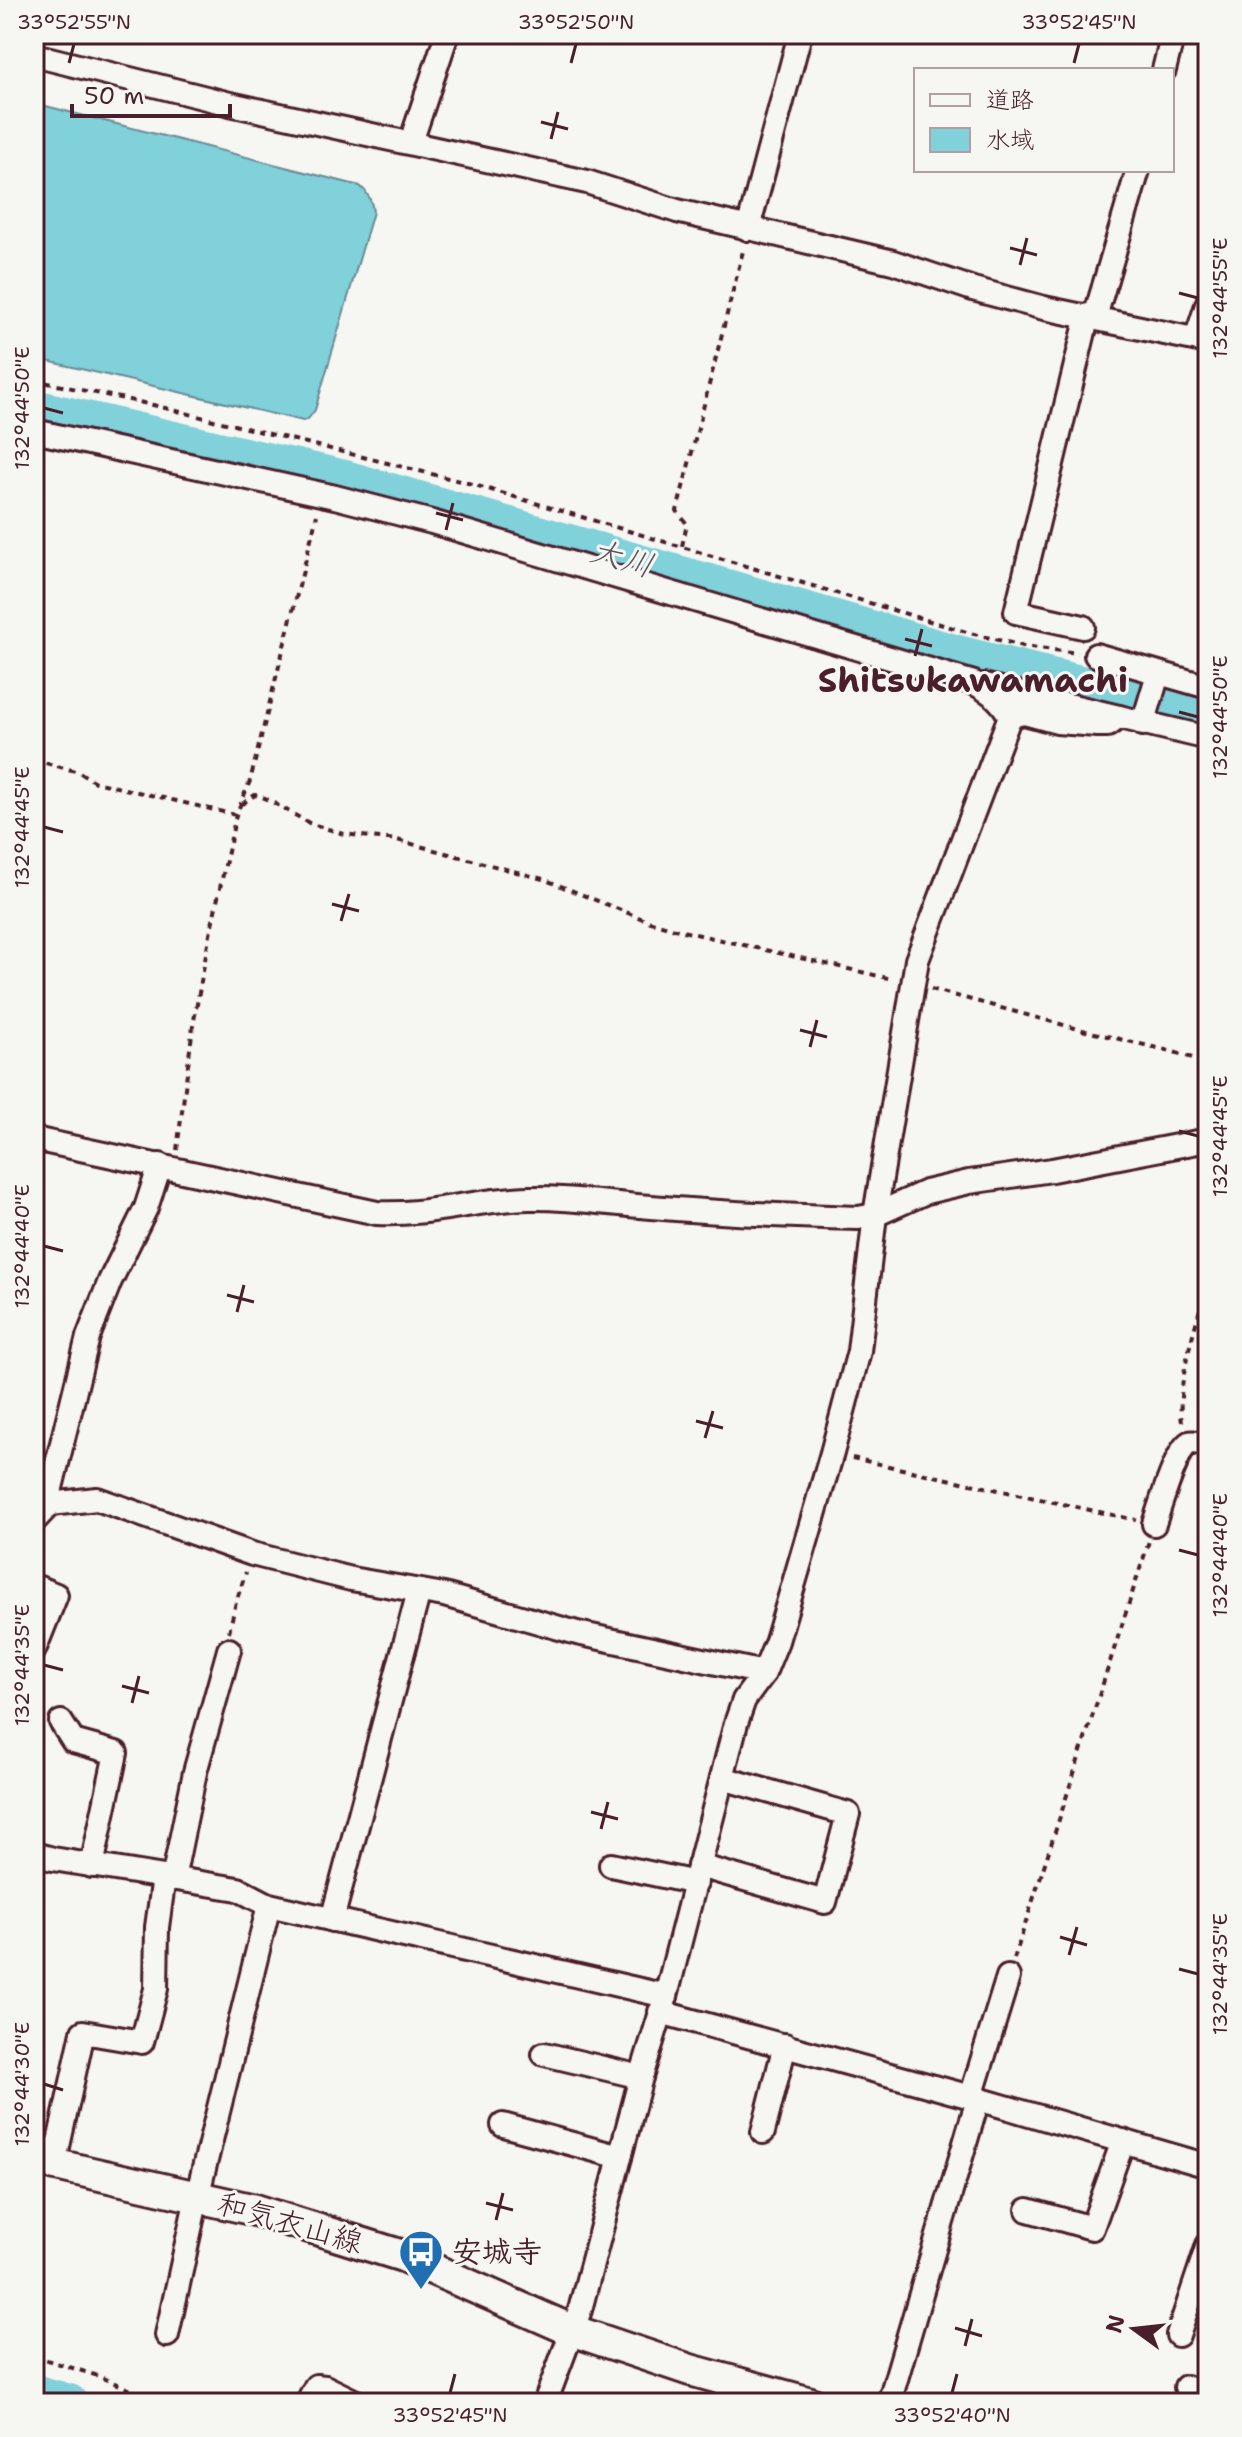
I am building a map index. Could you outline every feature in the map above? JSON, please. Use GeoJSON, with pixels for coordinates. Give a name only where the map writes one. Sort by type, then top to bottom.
{"type":"FeatureCollection","features":[{"type":"Feature","properties":{"kind":"main road","name":"和気衣山線"},"geometry":{"type":"LineString","coordinates":[[44,2162],[255,2210],[403,2256],[571,2330],[690,2370],[811,2403]]}},
{"type":"Feature","properties":{"kind":"street"},"geometry":{"type":"LineString","coordinates":[[411,142],[447,34]]}},
{"type":"Feature","properties":{"kind":"street"},"geometry":{"type":"LineString","coordinates":[[748,229],[800,34]]}},
{"type":"Feature","properties":{"kind":"street"},"geometry":{"type":"LineString","coordinates":[[1164,68],[1173,34]]}},
{"type":"Feature","properties":{"kind":"street"},"geometry":{"type":"LineString","coordinates":[[34,55],[230,104],[587,182],[677,211],[893,262],[1030,304],[1202,341],[1208,302]]}},
{"type":"Feature","properties":{"kind":"street"},"geometry":{"type":"LineString","coordinates":[[1083,627],[1016,612],[1091,316],[1137,172]]}},
{"type":"Feature","properties":{"kind":"street"},"geometry":{"type":"LineString","coordinates":[[34,431],[335,497],[974,683],[1208,738]]}},
{"type":"Feature","properties":{"kind":"street"},"geometry":{"type":"LineString","coordinates":[[1096,655],[1164,678],[1208,687]]}},
{"type":"Feature","properties":{"kind":"street"},"geometry":{"type":"LineString","coordinates":[[1164,678],[1208,677]]}},
{"type":"Feature","properties":{"kind":"street"},"geometry":{"type":"LineString","coordinates":[[1144,721],[1164,678]]}},
{"type":"Feature","properties":{"kind":"street"},"geometry":{"type":"LineString","coordinates":[[974,683],[1002,702],[1010,716]]}},
{"type":"Feature","properties":{"kind":"street"},"geometry":{"type":"LineString","coordinates":[[1010,716],[1024,713],[1057,722],[1097,725],[1108,725],[1119,717]]}},
{"type":"Feature","properties":{"kind":"street"},"geometry":{"type":"LineString","coordinates":[[545,2403],[580,2310],[736,1723],[744,1700],[764,1673],[777,1641],[859,1351],[875,1215],[917,960],[1010,716]]}},
{"type":"Feature","properties":{"kind":"street"},"geometry":{"type":"LineString","coordinates":[[34,1139],[377,1213],[402,1215],[526,1198],[582,1198],[646,1207],[858,1218],[875,1215],[926,1192],[969,1182],[1052,1170],[1208,1140]]}},
{"type":"Feature","properties":{"kind":"street"},"geometry":{"type":"LineString","coordinates":[[34,1521],[50,1504],[51,1488],[88,1337],[110,1281],[168,1167]]}},
{"type":"Feature","properties":{"kind":"street"},"geometry":{"type":"LineString","coordinates":[[1154,1524],[1166,1488],[1197,1445]]}},
{"type":"Feature","properties":{"kind":"street"},"geometry":{"type":"LineString","coordinates":[[50,1504],[97,1499],[252,1554],[351,1579],[444,1595],[577,1633],[764,1673]]}},
{"type":"Feature","properties":{"kind":"street"},"geometry":{"type":"LineString","coordinates":[[34,1586],[56,1595],[34,1650]]}},
{"type":"Feature","properties":{"kind":"street"},"geometry":{"type":"LineString","coordinates":[[332,1920],[419,1591]]}},
{"type":"Feature","properties":{"kind":"street"},"geometry":{"type":"LineString","coordinates":[[44,2162],[83,2032],[142,2042],[156,1989],[157,1927],[229,1650]]}},
{"type":"Feature","properties":{"kind":"street"},"geometry":{"type":"LineString","coordinates":[[61,1722],[73,1741],[116,1753],[92,1866]]}},
{"type":"Feature","properties":{"kind":"street"},"geometry":{"type":"LineString","coordinates":[[611,1865],[698,1874],[825,1902],[848,1814],[722,1778]]}},
{"type":"Feature","properties":{"kind":"street"},"geometry":{"type":"LineString","coordinates":[[34,1854],[238,1889],[269,1905],[663,2004],[785,2045],[1208,2166]]}},
{"type":"Feature","properties":{"kind":"street"},"geometry":{"type":"LineString","coordinates":[[167,2335],[197,2197],[269,1905]]}},
{"type":"Feature","properties":{"kind":"street"},"geometry":{"type":"LineString","coordinates":[[889,2403],[1008,1977]]}},
{"type":"Feature","properties":{"kind":"street"},"geometry":{"type":"LineString","coordinates":[[763,2132],[785,2045]]}},
{"type":"Feature","properties":{"kind":"street"},"geometry":{"type":"LineString","coordinates":[[544,2054],[641,2077]]}},
{"type":"Feature","properties":{"kind":"street"},"geometry":{"type":"LineString","coordinates":[[503,2125],[620,2157]]}},
{"type":"Feature","properties":{"kind":"street"},"geometry":{"type":"LineString","coordinates":[[1028,2210],[1092,2228],[1123,2141]]}},
{"type":"Feature","properties":{"kind":"street"},"geometry":{"type":"LineString","coordinates":[[1178,2335],[1208,2245]]}},
{"type":"Feature","properties":{"kind":"street"},"geometry":{"type":"LineString","coordinates":[[307,2403],[316,2386],[325,2387],[358,2403]]}},
{"type":"Feature","properties":{"kind":"street"},"geometry":{"type":"LineString","coordinates":[[1186,2387],[1208,2394]]}},
{"type":"Feature","properties":{"kind":"path"},"geometry":{"type":"LineString","coordinates":[[681,547],[687,524],[677,511],[748,229]]}},
{"type":"Feature","properties":{"kind":"path"},"geometry":{"type":"LineString","coordinates":[[34,380],[153,405],[468,483],[970,633],[1023,646],[1096,655]]}},
{"type":"Feature","properties":{"kind":"path"},"geometry":{"type":"LineString","coordinates":[[168,1167],[236,815],[250,781],[318,512]]}},
{"type":"Feature","properties":{"kind":"path"},"geometry":{"type":"LineString","coordinates":[[34,760],[79,772],[95,782],[236,815]]}},
{"type":"Feature","properties":{"kind":"path"},"geometry":{"type":"LineString","coordinates":[[242,804],[255,795],[309,823],[344,834],[397,840],[543,879],[678,930],[913,984],[1208,1063]]}},
{"type":"Feature","properties":{"kind":"path"},"geometry":{"type":"LineString","coordinates":[[1197,1445],[1181,1415],[1181,1399],[1208,1281]]}},
{"type":"Feature","properties":{"kind":"path"},"geometry":{"type":"LineString","coordinates":[[832,1453],[1154,1524],[1008,1977]]}},
{"type":"Feature","properties":{"kind":"path"},"geometry":{"type":"LineString","coordinates":[[229,1650],[232,1615],[252,1554]]}},
{"type":"Feature","properties":{"kind":"path"},"geometry":{"type":"LineString","coordinates":[[34,2356],[95,2375],[163,2403]]}},
{"type":"Feature","properties":{"kind":"water"},"geometry":{"type":"Polygon","coordinates":[[[34,103],[360,186],[366,191],[373,212],[315,410],[308,419],[303,421],[34,358],[34,103]]]}},
{"type":"Feature","properties":{"kind":"waterway","name":"大川"},"geometry":{"type":"LineString","coordinates":[[34,408],[345,479],[965,656],[1208,715]]}},
{"type":"Feature","properties":{"kind":"waterway"},"geometry":{"type":"LineString","coordinates":[[34,2393],[69,2403]]}},
{"type":"Feature","properties":{"kind":"place","name":"安城寺"},"geometry":{"type":"Point","coordinates":[421,2291]}},
{"type":"Feature","properties":{"kind":"district","name":"Shitsukawamachi"},"geometry":{"type":"Point","coordinates":[973,680]}}]}
